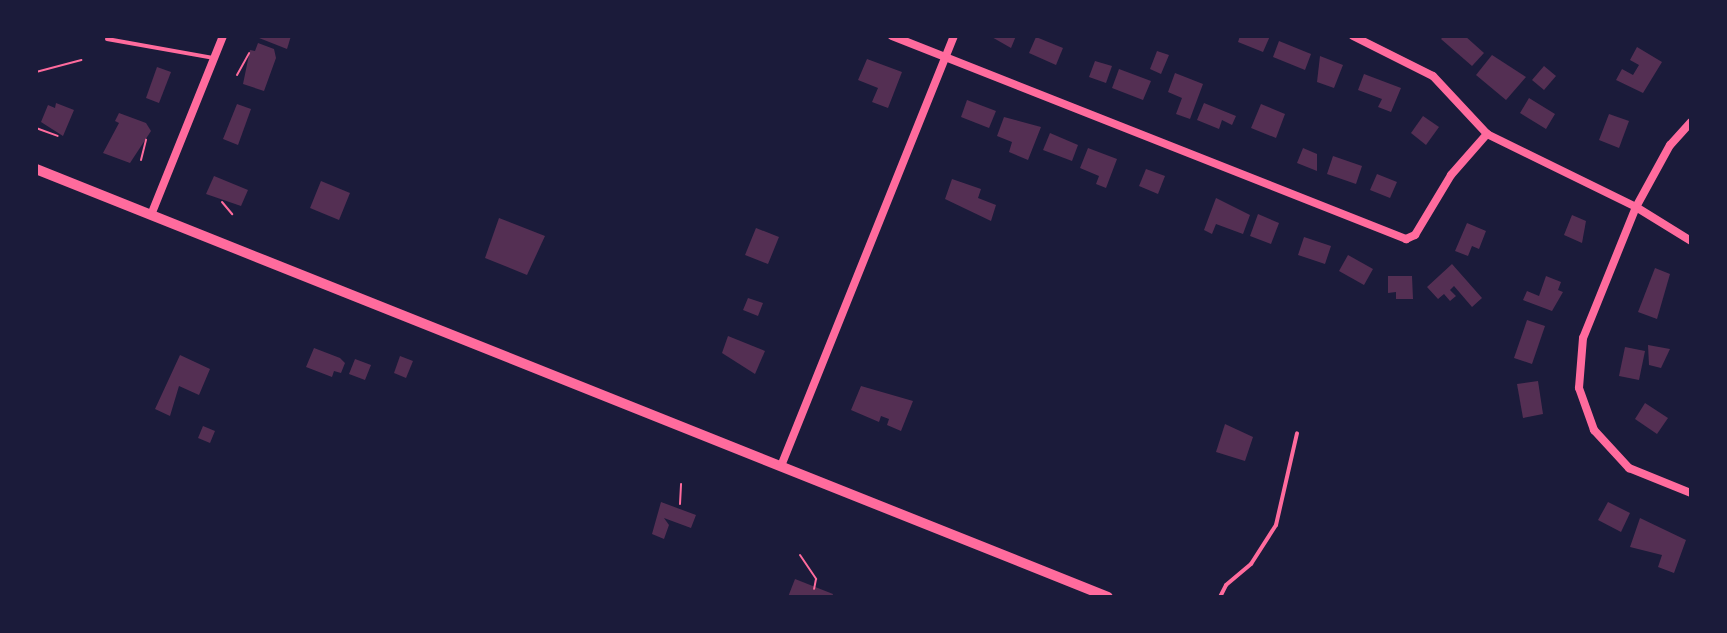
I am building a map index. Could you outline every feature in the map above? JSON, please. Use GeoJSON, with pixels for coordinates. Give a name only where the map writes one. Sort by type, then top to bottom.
{"type":"FeatureCollection","features":[{"type":"Feature","properties":{"kind":"street"},"geometry":{"type":"LineString","coordinates":[[151,215],[223,36]]}},
{"type":"Feature","properties":{"kind":"street"},"geometry":{"type":"LineString","coordinates":[[892,36],[1406,239],[1415,235],[1451,175],[1487,134]]}},
{"type":"Feature","properties":{"kind":"street"},"geometry":{"type":"LineString","coordinates":[[781,466],[954,36]]}},
{"type":"Feature","properties":{"kind":"street"},"geometry":{"type":"LineString","coordinates":[[1353,36],[1433,76],[1487,134],[1636,207],[1691,241]]}},
{"type":"Feature","properties":{"kind":"street"},"geometry":{"type":"LineString","coordinates":[[1691,122],[1670,145],[1636,207],[1583,338],[1579,388],[1594,430],[1629,468],[1691,493]]}},
{"type":"Feature","properties":{"kind":"street"},"geometry":{"type":"LineString","coordinates":[[36,169],[1108,597]]}},
{"type":"Feature","properties":{"kind":"lane"},"geometry":{"type":"LineString","coordinates":[[107,39],[214,58]]}},
{"type":"Feature","properties":{"kind":"lane"},"geometry":{"type":"LineString","coordinates":[[1220,597],[1226,585],[1251,564],[1276,525],[1297,433]]}},
{"type":"Feature","properties":{"kind":"path"},"geometry":{"type":"LineString","coordinates":[[237,75],[249,53]]}},
{"type":"Feature","properties":{"kind":"path"},"geometry":{"type":"LineString","coordinates":[[36,72],[81,60]]}},
{"type":"Feature","properties":{"kind":"path"},"geometry":{"type":"LineString","coordinates":[[36,128],[58,136]]}},
{"type":"Feature","properties":{"kind":"path"},"geometry":{"type":"LineString","coordinates":[[141,160],[146,140]]}},
{"type":"Feature","properties":{"kind":"path"},"geometry":{"type":"LineString","coordinates":[[222,202],[232,214]]}},
{"type":"Feature","properties":{"kind":"path"},"geometry":{"type":"LineString","coordinates":[[680,504],[681,484]]}},
{"type":"Feature","properties":{"kind":"path"},"geometry":{"type":"LineString","coordinates":[[800,555],[816,579],[814,589]]}},
{"type":"Feature","properties":{"kind":"building"},"geometry":{"type":"Polygon","coordinates":[[[254,36],[291,36],[287,49],[254,36]]]}},
{"type":"Feature","properties":{"kind":"building"},"geometry":{"type":"Polygon","coordinates":[[[990,36],[1016,36],[1011,48],[990,36]]]}},
{"type":"Feature","properties":{"kind":"building"},"geometry":{"type":"Polygon","coordinates":[[[1240,36],[1270,36],[1263,52],[1238,42],[1240,36]]]}},
{"type":"Feature","properties":{"kind":"building"},"geometry":{"type":"Polygon","coordinates":[[[1444,36],[1465,36],[1484,53],[1472,66],[1441,39],[1444,36]]]}},
{"type":"Feature","properties":{"kind":"building"},"geometry":{"type":"Polygon","coordinates":[[[1036,37],[1063,48],[1056,65],[1029,53],[1036,37]]]}},
{"type":"Feature","properties":{"kind":"building"},"geometry":{"type":"Polygon","coordinates":[[[1279,41],[1311,54],[1305,70],[1273,57],[1279,41]]]}},
{"type":"Feature","properties":{"kind":"building"},"geometry":{"type":"Polygon","coordinates":[[[258,43],[274,49],[276,58],[264,91],[243,84],[250,50],[255,51],[258,43]]]}},
{"type":"Feature","properties":{"kind":"building"},"geometry":{"type":"Polygon","coordinates":[[[1637,47],[1662,62],[1643,93],[1616,80],[1622,69],[1633,75],[1639,65],[1630,60],[1637,47]]]}},
{"type":"Feature","properties":{"kind":"building"},"geometry":{"type":"Polygon","coordinates":[[[1157,51],[1169,55],[1161,74],[1150,69],[1157,51]]]}},
{"type":"Feature","properties":{"kind":"building"},"geometry":{"type":"Polygon","coordinates":[[[1492,55],[1526,77],[1506,100],[1476,75],[1492,55]]]}},
{"type":"Feature","properties":{"kind":"building"},"geometry":{"type":"Polygon","coordinates":[[[1320,56],[1343,65],[1334,88],[1317,82],[1320,56]]]}},
{"type":"Feature","properties":{"kind":"building"},"geometry":{"type":"Polygon","coordinates":[[[867,59],[902,72],[888,108],[872,102],[878,88],[858,80],[867,59]]]}},
{"type":"Feature","properties":{"kind":"building"},"geometry":{"type":"Polygon","coordinates":[[[1095,61],[1112,66],[1106,83],[1089,77],[1095,61]]]}},
{"type":"Feature","properties":{"kind":"building"},"geometry":{"type":"Polygon","coordinates":[[[1544,66],[1556,76],[1544,90],[1532,80],[1544,66]]]}},
{"type":"Feature","properties":{"kind":"building"},"geometry":{"type":"Polygon","coordinates":[[[157,67],[171,72],[159,103],[146,98],[157,67]]]}},
{"type":"Feature","properties":{"kind":"building"},"geometry":{"type":"Polygon","coordinates":[[[1119,69],[1151,81],[1143,100],[1112,88],[1119,69]]]}},
{"type":"Feature","properties":{"kind":"building"},"geometry":{"type":"Polygon","coordinates":[[[1175,73],[1203,84],[1190,119],[1176,114],[1182,98],[1168,92],[1175,73]]]}},
{"type":"Feature","properties":{"kind":"building"},"geometry":{"type":"Polygon","coordinates":[[[1364,74],[1401,88],[1391,112],[1378,107],[1382,99],[1358,90],[1364,74]]]}},
{"type":"Feature","properties":{"kind":"building"},"geometry":{"type":"Polygon","coordinates":[[[1529,98],[1555,114],[1546,129],[1520,113],[1529,98]]]}},
{"type":"Feature","properties":{"kind":"building"},"geometry":{"type":"Polygon","coordinates":[[[967,100],[996,111],[989,128],[961,117],[967,100]]]}},
{"type":"Feature","properties":{"kind":"building"},"geometry":{"type":"Polygon","coordinates":[[[56,103],[74,110],[63,136],[41,122],[48,105],[55,108],[56,103]]]}},
{"type":"Feature","properties":{"kind":"building"},"geometry":{"type":"Polygon","coordinates":[[[1204,103],[1236,116],[1232,125],[1222,120],[1219,129],[1197,120],[1204,103]]]}},
{"type":"Feature","properties":{"kind":"building"},"geometry":{"type":"Polygon","coordinates":[[[237,104],[251,109],[238,145],[223,139],[237,104]]]}},
{"type":"Feature","properties":{"kind":"building"},"geometry":{"type":"Polygon","coordinates":[[[1261,104],[1285,114],[1276,138],[1251,128],[1261,104]]]}},
{"type":"Feature","properties":{"kind":"building"},"geometry":{"type":"Polygon","coordinates":[[[119,113],[146,123],[151,131],[130,163],[103,153],[119,123],[115,121],[119,113]]]}},
{"type":"Feature","properties":{"kind":"building"},"geometry":{"type":"Polygon","coordinates":[[[1609,114],[1629,121],[1619,148],[1599,140],[1609,114]]]}},
{"type":"Feature","properties":{"kind":"building"},"geometry":{"type":"Polygon","coordinates":[[[1423,116],[1439,127],[1426,145],[1411,133],[1423,116]]]}},
{"type":"Feature","properties":{"kind":"building"},"geometry":{"type":"Polygon","coordinates":[[[1004,117],[1041,127],[1028,160],[1009,152],[1012,142],[997,136],[1004,117]]]}},
{"type":"Feature","properties":{"kind":"building"},"geometry":{"type":"Polygon","coordinates":[[[1050,133],[1078,145],[1072,161],[1043,150],[1050,133]]]}},
{"type":"Feature","properties":{"kind":"building"},"geometry":{"type":"Polygon","coordinates":[[[1088,148],[1117,159],[1106,188],[1096,184],[1099,176],[1080,168],[1088,148]]]}},
{"type":"Feature","properties":{"kind":"building"},"geometry":{"type":"Polygon","coordinates":[[[1303,148],[1317,154],[1317,171],[1297,163],[1303,148]]]}},
{"type":"Feature","properties":{"kind":"building"},"geometry":{"type":"Polygon","coordinates":[[[1333,156],[1362,166],[1356,184],[1327,174],[1333,156]]]}},
{"type":"Feature","properties":{"kind":"building"},"geometry":{"type":"Polygon","coordinates":[[[1146,169],[1165,176],[1158,194],[1139,186],[1146,169]]]}},
{"type":"Feature","properties":{"kind":"building"},"geometry":{"type":"Polygon","coordinates":[[[1377,174],[1397,182],[1390,198],[1370,190],[1377,174]]]}},
{"type":"Feature","properties":{"kind":"building"},"geometry":{"type":"Polygon","coordinates":[[[214,176],[248,190],[241,206],[206,194],[214,176]]]}},
{"type":"Feature","properties":{"kind":"building"},"geometry":{"type":"Polygon","coordinates":[[[952,179],[981,189],[978,198],[996,205],[991,221],[945,199],[952,179]]]}},
{"type":"Feature","properties":{"kind":"building"},"geometry":{"type":"Polygon","coordinates":[[[321,181],[350,193],[339,220],[310,208],[321,181]]]}},
{"type":"Feature","properties":{"kind":"building"},"geometry":{"type":"Polygon","coordinates":[[[1216,198],[1250,215],[1243,234],[1216,224],[1212,234],[1204,230],[1216,198]]]}},
{"type":"Feature","properties":{"kind":"building"},"geometry":{"type":"Polygon","coordinates":[[[1258,214],[1279,223],[1271,244],[1250,236],[1258,214]]]}},
{"type":"Feature","properties":{"kind":"building"},"geometry":{"type":"Polygon","coordinates":[[[1572,215],[1586,221],[1582,243],[1564,235],[1572,215]]]}},
{"type":"Feature","properties":{"kind":"building"},"geometry":{"type":"Polygon","coordinates":[[[499,218],[545,236],[527,275],[485,258],[499,218]]]}},
{"type":"Feature","properties":{"kind":"building"},"geometry":{"type":"Polygon","coordinates":[[[1467,223],[1486,231],[1479,249],[1472,246],[1468,256],[1455,251],[1467,223]]]}},
{"type":"Feature","properties":{"kind":"building"},"geometry":{"type":"Polygon","coordinates":[[[756,228],[779,237],[768,264],[745,255],[756,228]]]}},
{"type":"Feature","properties":{"kind":"building"},"geometry":{"type":"Polygon","coordinates":[[[1304,237],[1331,246],[1325,264],[1298,255],[1304,237]]]}},
{"type":"Feature","properties":{"kind":"building"},"geometry":{"type":"Polygon","coordinates":[[[1348,255],[1373,269],[1364,285],[1339,271],[1348,255]]]}},
{"type":"Feature","properties":{"kind":"building"},"geometry":{"type":"Polygon","coordinates":[[[1452,264],[1482,298],[1472,307],[1454,286],[1450,290],[1456,296],[1450,301],[1444,294],[1438,299],[1427,287],[1452,264]]]}},
{"type":"Feature","properties":{"kind":"building"},"geometry":{"type":"Polygon","coordinates":[[[1655,268],[1670,274],[1657,319],[1638,312],[1655,268]]]}},
{"type":"Feature","properties":{"kind":"building"},"geometry":{"type":"Polygon","coordinates":[[[1388,276],[1412,276],[1413,299],[1396,299],[1396,292],[1388,293],[1388,276]]]}},
{"type":"Feature","properties":{"kind":"building"},"geometry":{"type":"Polygon","coordinates":[[[1546,276],[1561,282],[1558,290],[1563,292],[1552,311],[1523,300],[1527,291],[1539,296],[1546,276]]]}},
{"type":"Feature","properties":{"kind":"building"},"geometry":{"type":"Polygon","coordinates":[[[748,298],[763,303],[758,316],[743,310],[748,298]]]}},
{"type":"Feature","properties":{"kind":"building"},"geometry":{"type":"Polygon","coordinates":[[[1527,320],[1545,326],[1532,364],[1514,358],[1527,320]]]}},
{"type":"Feature","properties":{"kind":"building"},"geometry":{"type":"Polygon","coordinates":[[[728,336],[765,351],[755,374],[722,353],[728,336]]]}},
{"type":"Feature","properties":{"kind":"building"},"geometry":{"type":"Polygon","coordinates":[[[1648,345],[1670,349],[1661,368],[1649,365],[1648,345]]]}},
{"type":"Feature","properties":{"kind":"building"},"geometry":{"type":"Polygon","coordinates":[[[1625,347],[1645,351],[1639,380],[1619,376],[1625,347]]]}},
{"type":"Feature","properties":{"kind":"building"},"geometry":{"type":"Polygon","coordinates":[[[314,348],[340,358],[345,363],[341,373],[334,371],[332,377],[306,367],[314,348]]]}},
{"type":"Feature","properties":{"kind":"building"},"geometry":{"type":"Polygon","coordinates":[[[180,355],[210,369],[199,395],[179,386],[170,416],[155,409],[180,355]]]}},
{"type":"Feature","properties":{"kind":"building"},"geometry":{"type":"Polygon","coordinates":[[[400,356],[413,361],[406,378],[394,373],[400,356]]]}},
{"type":"Feature","properties":{"kind":"building"},"geometry":{"type":"Polygon","coordinates":[[[355,359],[371,365],[365,380],[349,374],[355,359]]]}},
{"type":"Feature","properties":{"kind":"building"},"geometry":{"type":"Polygon","coordinates":[[[1538,381],[1543,414],[1523,418],[1517,384],[1538,381]]]}},
{"type":"Feature","properties":{"kind":"building"},"geometry":{"type":"Polygon","coordinates":[[[861,386],[913,401],[901,431],[887,425],[889,419],[881,416],[879,422],[851,410],[861,386]]]}},
{"type":"Feature","properties":{"kind":"building"},"geometry":{"type":"Polygon","coordinates":[[[1645,403],[1668,418],[1657,434],[1635,419],[1645,403]]]}},
{"type":"Feature","properties":{"kind":"building"},"geometry":{"type":"Polygon","coordinates":[[[1225,424],[1253,437],[1245,461],[1216,452],[1225,424]]]}},
{"type":"Feature","properties":{"kind":"building"},"geometry":{"type":"Polygon","coordinates":[[[203,426],[215,431],[210,443],[198,438],[203,426]]]}},
{"type":"Feature","properties":{"kind":"building"},"geometry":{"type":"Polygon","coordinates":[[[661,502],[696,515],[691,528],[664,518],[669,525],[664,539],[652,534],[661,502]]]}},
{"type":"Feature","properties":{"kind":"building"},"geometry":{"type":"Polygon","coordinates":[[[1608,502],[1630,513],[1621,532],[1598,520],[1608,502]]]}},
{"type":"Feature","properties":{"kind":"building"},"geometry":{"type":"Polygon","coordinates":[[[1640,518],[1686,540],[1674,573],[1658,567],[1662,555],[1630,547],[1640,518]]]}},
{"type":"Feature","properties":{"kind":"building"},"geometry":{"type":"Polygon","coordinates":[[[795,579],[833,594],[832,597],[788,597],[795,579]]]}}]}
